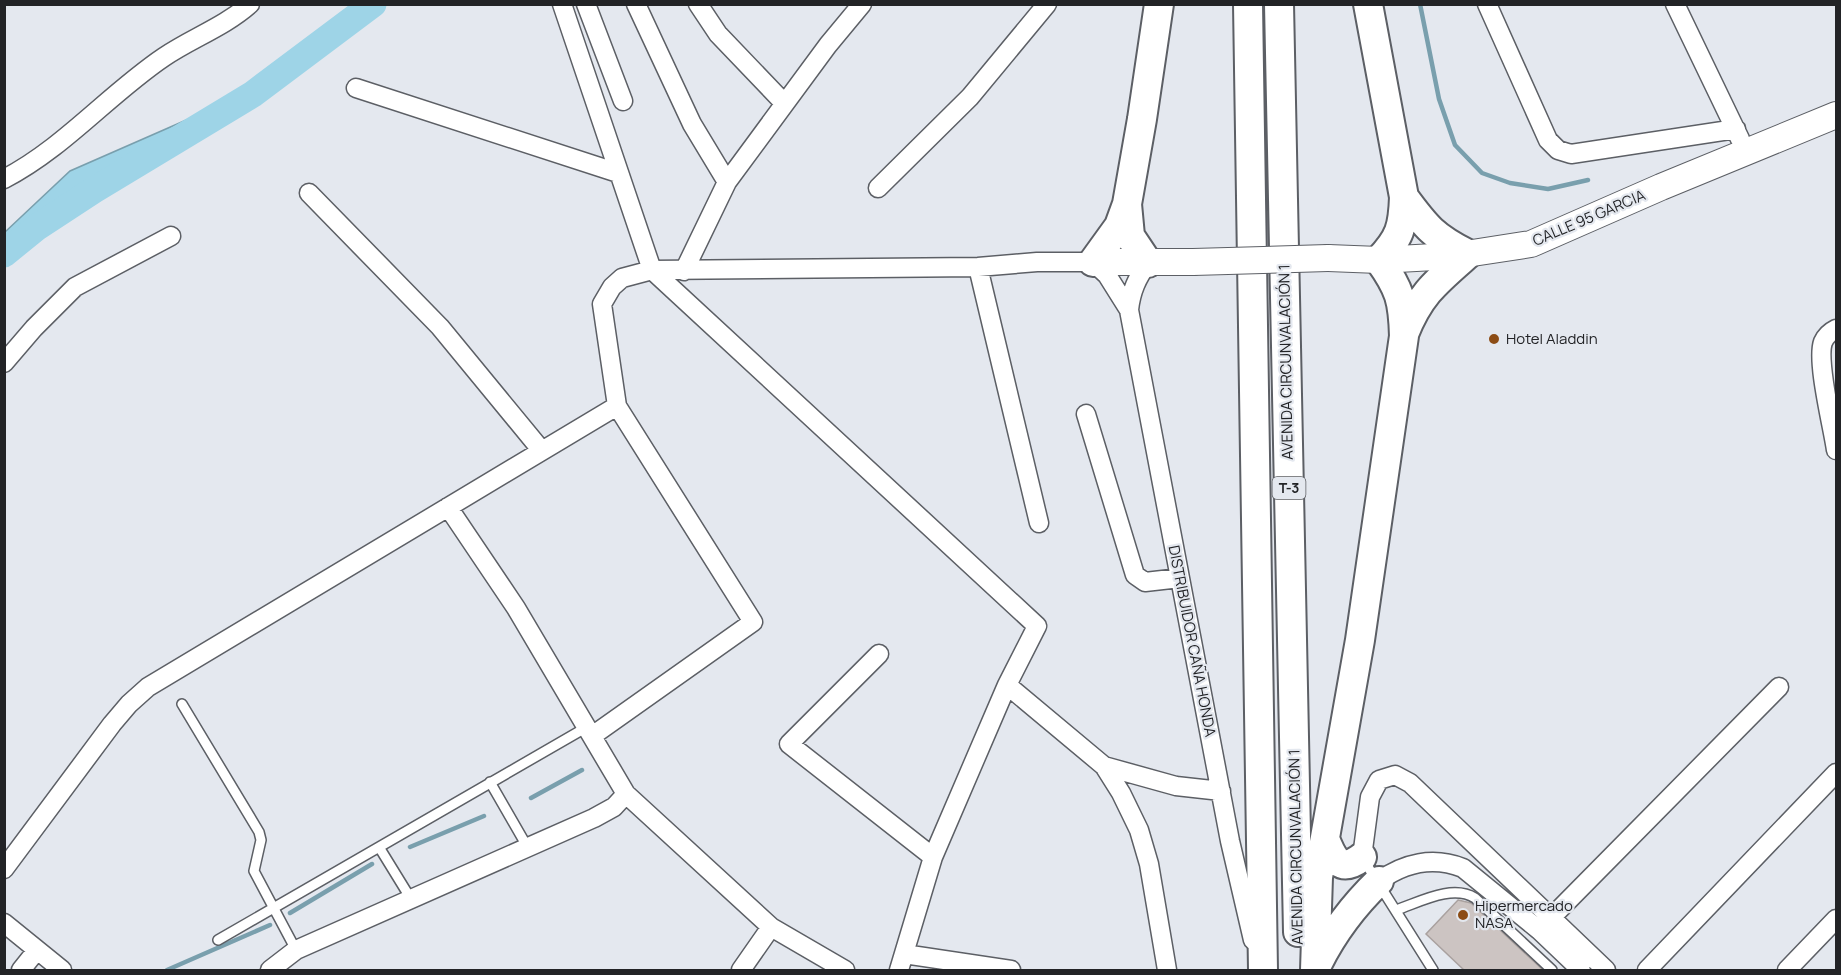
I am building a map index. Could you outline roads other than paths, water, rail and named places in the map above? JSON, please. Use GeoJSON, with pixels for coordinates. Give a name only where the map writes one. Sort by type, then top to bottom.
{"type":"FeatureCollection","features":[{"type":"Feature","properties":{"kind":"main road"},"geometry":{"type":"LineString","coordinates":[[1093,262],[1119,226],[1127,204],[1159,4]]}},
{"type":"Feature","properties":{"kind":"main road","name":"T-3"},"geometry":{"type":"LineString","coordinates":[[1248,4],[1262,970]]}},
{"type":"Feature","properties":{"kind":"main road","name":"AVENIDA CIRCUNVALACIÓN 1"},"geometry":{"type":"LineString","coordinates":[[1279,4],[1299,970]]}},
{"type":"Feature","properties":{"kind":"main road"},"geometry":{"type":"LineString","coordinates":[[1315,970],[1318,877],[1360,640],[1404,336],[1403,312],[1397,284],[1380,260],[1395,242],[1404,221],[1404,196],[1368,4]]}},
{"type":"Feature","properties":{"kind":"main road"},"geometry":{"type":"LineString","coordinates":[[1404,196],[1427,229],[1444,242],[1468,254],[1436,282],[1415,308],[1404,336]]}},
{"type":"Feature","properties":{"kind":"main road"},"geometry":{"type":"LineString","coordinates":[[1127,204],[1130,236],[1148,263]]}},
{"type":"Feature","properties":{"kind":"main road"},"geometry":{"type":"LineString","coordinates":[[1325,839],[1332,858],[1338,863],[1354,863],[1362,857]]}},
{"type":"Feature","properties":{"kind":"main road"},"geometry":{"type":"LineString","coordinates":[[1315,970],[1332,934],[1378,881]]}},
{"type":"Feature","properties":{"kind":"street"},"geometry":{"type":"LineString","coordinates":[[4,179],[29,166],[120,89],[165,56],[239,14],[250,4]]}},
{"type":"Feature","properties":{"kind":"street"},"geometry":{"type":"LineString","coordinates":[[562,4],[652,270],[1037,626],[1007,685],[933,857],[902,962],[1011,970]]}},
{"type":"Feature","properties":{"kind":"street"},"geometry":{"type":"LineString","coordinates":[[586,4],[623,101]]}},
{"type":"Feature","properties":{"kind":"street"},"geometry":{"type":"LineString","coordinates":[[636,4],[692,124],[727,182]]}},
{"type":"Feature","properties":{"kind":"street"},"geometry":{"type":"LineString","coordinates":[[698,4],[718,34],[784,103]]}},
{"type":"Feature","properties":{"kind":"street"},"geometry":{"type":"LineString","coordinates":[[684,271],[727,182],[784,103],[862,4]]}},
{"type":"Feature","properties":{"kind":"street"},"geometry":{"type":"LineString","coordinates":[[878,188],[970,97],[1047,4]]}},
{"type":"Feature","properties":{"kind":"street"},"geometry":{"type":"LineString","coordinates":[[1487,4],[1548,140],[1558,150],[1571,154],[1736,129]]}},
{"type":"Feature","properties":{"kind":"street"},"geometry":{"type":"LineString","coordinates":[[1675,4],[1746,152]]}},
{"type":"Feature","properties":{"kind":"street"},"geometry":{"type":"LineString","coordinates":[[356,88],[618,173]]}},
{"type":"Feature","properties":{"kind":"street","name":"CALLE 95 GARCIA"},"geometry":{"type":"LineString","coordinates":[[1093,262],[1148,263],[1328,258],[1380,260],[1468,254],[1531,244],[1836,115]]}},
{"type":"Feature","properties":{"kind":"street"},"geometry":{"type":"LineString","coordinates":[[309,193],[440,327],[542,451]]}},
{"type":"Feature","properties":{"kind":"street"},"geometry":{"type":"LineString","coordinates":[[4,363],[75,286],[171,236]]}},
{"type":"Feature","properties":{"kind":"street"},"geometry":{"type":"LineString","coordinates":[[590,732],[753,622],[617,406],[602,304],[612,287],[622,278],[652,270],[978,267],[1038,262],[1093,262]]}},
{"type":"Feature","properties":{"kind":"street","name":"DISTRIBUIDOR CAÑA HONDA"},"geometry":{"type":"LineString","coordinates":[[1093,262],[1107,275],[1129,310]]}},
{"type":"Feature","properties":{"kind":"street","name":"DISTRIBUIDOR CAÑA HONDA"},"geometry":{"type":"LineString","coordinates":[[1148,263],[1130,294],[1129,310],[1221,791],[1262,970]]}},
{"type":"Feature","properties":{"kind":"street"},"geometry":{"type":"LineString","coordinates":[[978,267],[1039,523]]}},
{"type":"Feature","properties":{"kind":"street"},"geometry":{"type":"LineString","coordinates":[[1836,329],[1829,333],[1822,345],[1830,365],[1836,450]]}},
{"type":"Feature","properties":{"kind":"street"},"geometry":{"type":"LineString","coordinates":[[4,868],[112,724],[148,687],[617,406]]}},
{"type":"Feature","properties":{"kind":"street"},"geometry":{"type":"LineString","coordinates":[[1086,414],[1135,575],[1144,582],[1180,578]]}},
{"type":"Feature","properties":{"kind":"street"},"geometry":{"type":"LineString","coordinates":[[448,507],[516,608],[626,794],[771,927],[845,970]]}},
{"type":"Feature","properties":{"kind":"street"},"geometry":{"type":"LineString","coordinates":[[879,654],[789,744],[933,857]]}},
{"type":"Feature","properties":{"kind":"street"},"geometry":{"type":"LineString","coordinates":[[1007,685],[1104,766],[1121,793],[1139,830],[1155,893],[1167,970]]}},
{"type":"Feature","properties":{"kind":"street"},"geometry":{"type":"LineString","coordinates":[[1545,924],[1779,687]]}},
{"type":"Feature","properties":{"kind":"street"},"geometry":{"type":"LineString","coordinates":[[1104,766],[1176,786],[1221,791]]}},
{"type":"Feature","properties":{"kind":"street"},"geometry":{"type":"LineString","coordinates":[[1647,970],[1836,773]]}},
{"type":"Feature","properties":{"kind":"street"},"geometry":{"type":"LineString","coordinates":[[1362,857],[1370,797],[1379,780],[1395,775],[1410,783],[1545,924],[1581,970]]}},
{"type":"Feature","properties":{"kind":"street"},"geometry":{"type":"LineString","coordinates":[[270,970],[296,950],[594,818],[614,807],[626,794]]}},
{"type":"Feature","properties":{"kind":"street"},"geometry":{"type":"LineString","coordinates":[[1378,881],[1394,870],[1415,864],[1448,862],[1475,876],[1545,924],[1606,970]]}},
{"type":"Feature","properties":{"kind":"street"},"geometry":{"type":"LineString","coordinates":[[1787,970],[1836,919]]}},
{"type":"Feature","properties":{"kind":"street"},"geometry":{"type":"LineString","coordinates":[[4,922],[62,970]]}},
{"type":"Feature","properties":{"kind":"street"},"geometry":{"type":"LineString","coordinates":[[741,970],[771,927]]}},
{"type":"Feature","properties":{"kind":"street"},"geometry":{"type":"LineString","coordinates":[[21,970],[37,950]]}},
{"type":"Feature","properties":{"kind":"lane"},"geometry":{"type":"LineString","coordinates":[[182,704],[259,832],[261,840],[254,871],[296,950]]}},
{"type":"Feature","properties":{"kind":"lane"},"geometry":{"type":"LineString","coordinates":[[218,940],[274,910],[490,782],[590,732]]}},
{"type":"Feature","properties":{"kind":"lane"},"geometry":{"type":"LineString","coordinates":[[490,782],[528,848]]}},
{"type":"Feature","properties":{"kind":"lane"},"geometry":{"type":"LineString","coordinates":[[379,847],[411,899]]}},
{"type":"Feature","properties":{"kind":"lane"},"geometry":{"type":"LineString","coordinates":[[1362,857],[1433,970]]}},
{"type":"Feature","properties":{"kind":"lane"},"geometry":{"type":"LineString","coordinates":[[1396,910],[1455,892],[1465,892],[1475,898],[1552,970]]}},
{"type":"Feature","properties":{"kind":"water"},"geometry":{"type":"Polygon","coordinates":[[[216,107],[82,190],[5,262],[5,232],[70,171],[216,107]]]}},
{"type":"Feature","properties":{"kind":"waterway"},"geometry":{"type":"LineString","coordinates":[[4,254],[36,228],[94,190],[253,94],[373,4]]}},
{"type":"Feature","properties":{"kind":"waterway"},"geometry":{"type":"LineString","coordinates":[[1420,4],[1439,99],[1455,145],[1482,173],[1510,183],[1548,189],[1588,180]]}},
{"type":"Feature","properties":{"kind":"waterway"},"geometry":{"type":"LineString","coordinates":[[531,798],[582,770]]}},
{"type":"Feature","properties":{"kind":"waterway"},"geometry":{"type":"LineString","coordinates":[[410,847],[484,816]]}},
{"type":"Feature","properties":{"kind":"waterway"},"geometry":{"type":"LineString","coordinates":[[290,913],[372,864]]}},
{"type":"Feature","properties":{"kind":"waterway"},"geometry":{"type":"LineString","coordinates":[[167,970],[270,925]]}},
{"type":"Feature","properties":{"kind":"place","name":"Hotel Aladdin"},"geometry":{"type":"Point","coordinates":[1494,339]}},
{"type":"Feature","properties":{"kind":"place","name":"Hipermercado NASA"},"geometry":{"type":"Point","coordinates":[1463,915]}}]}
